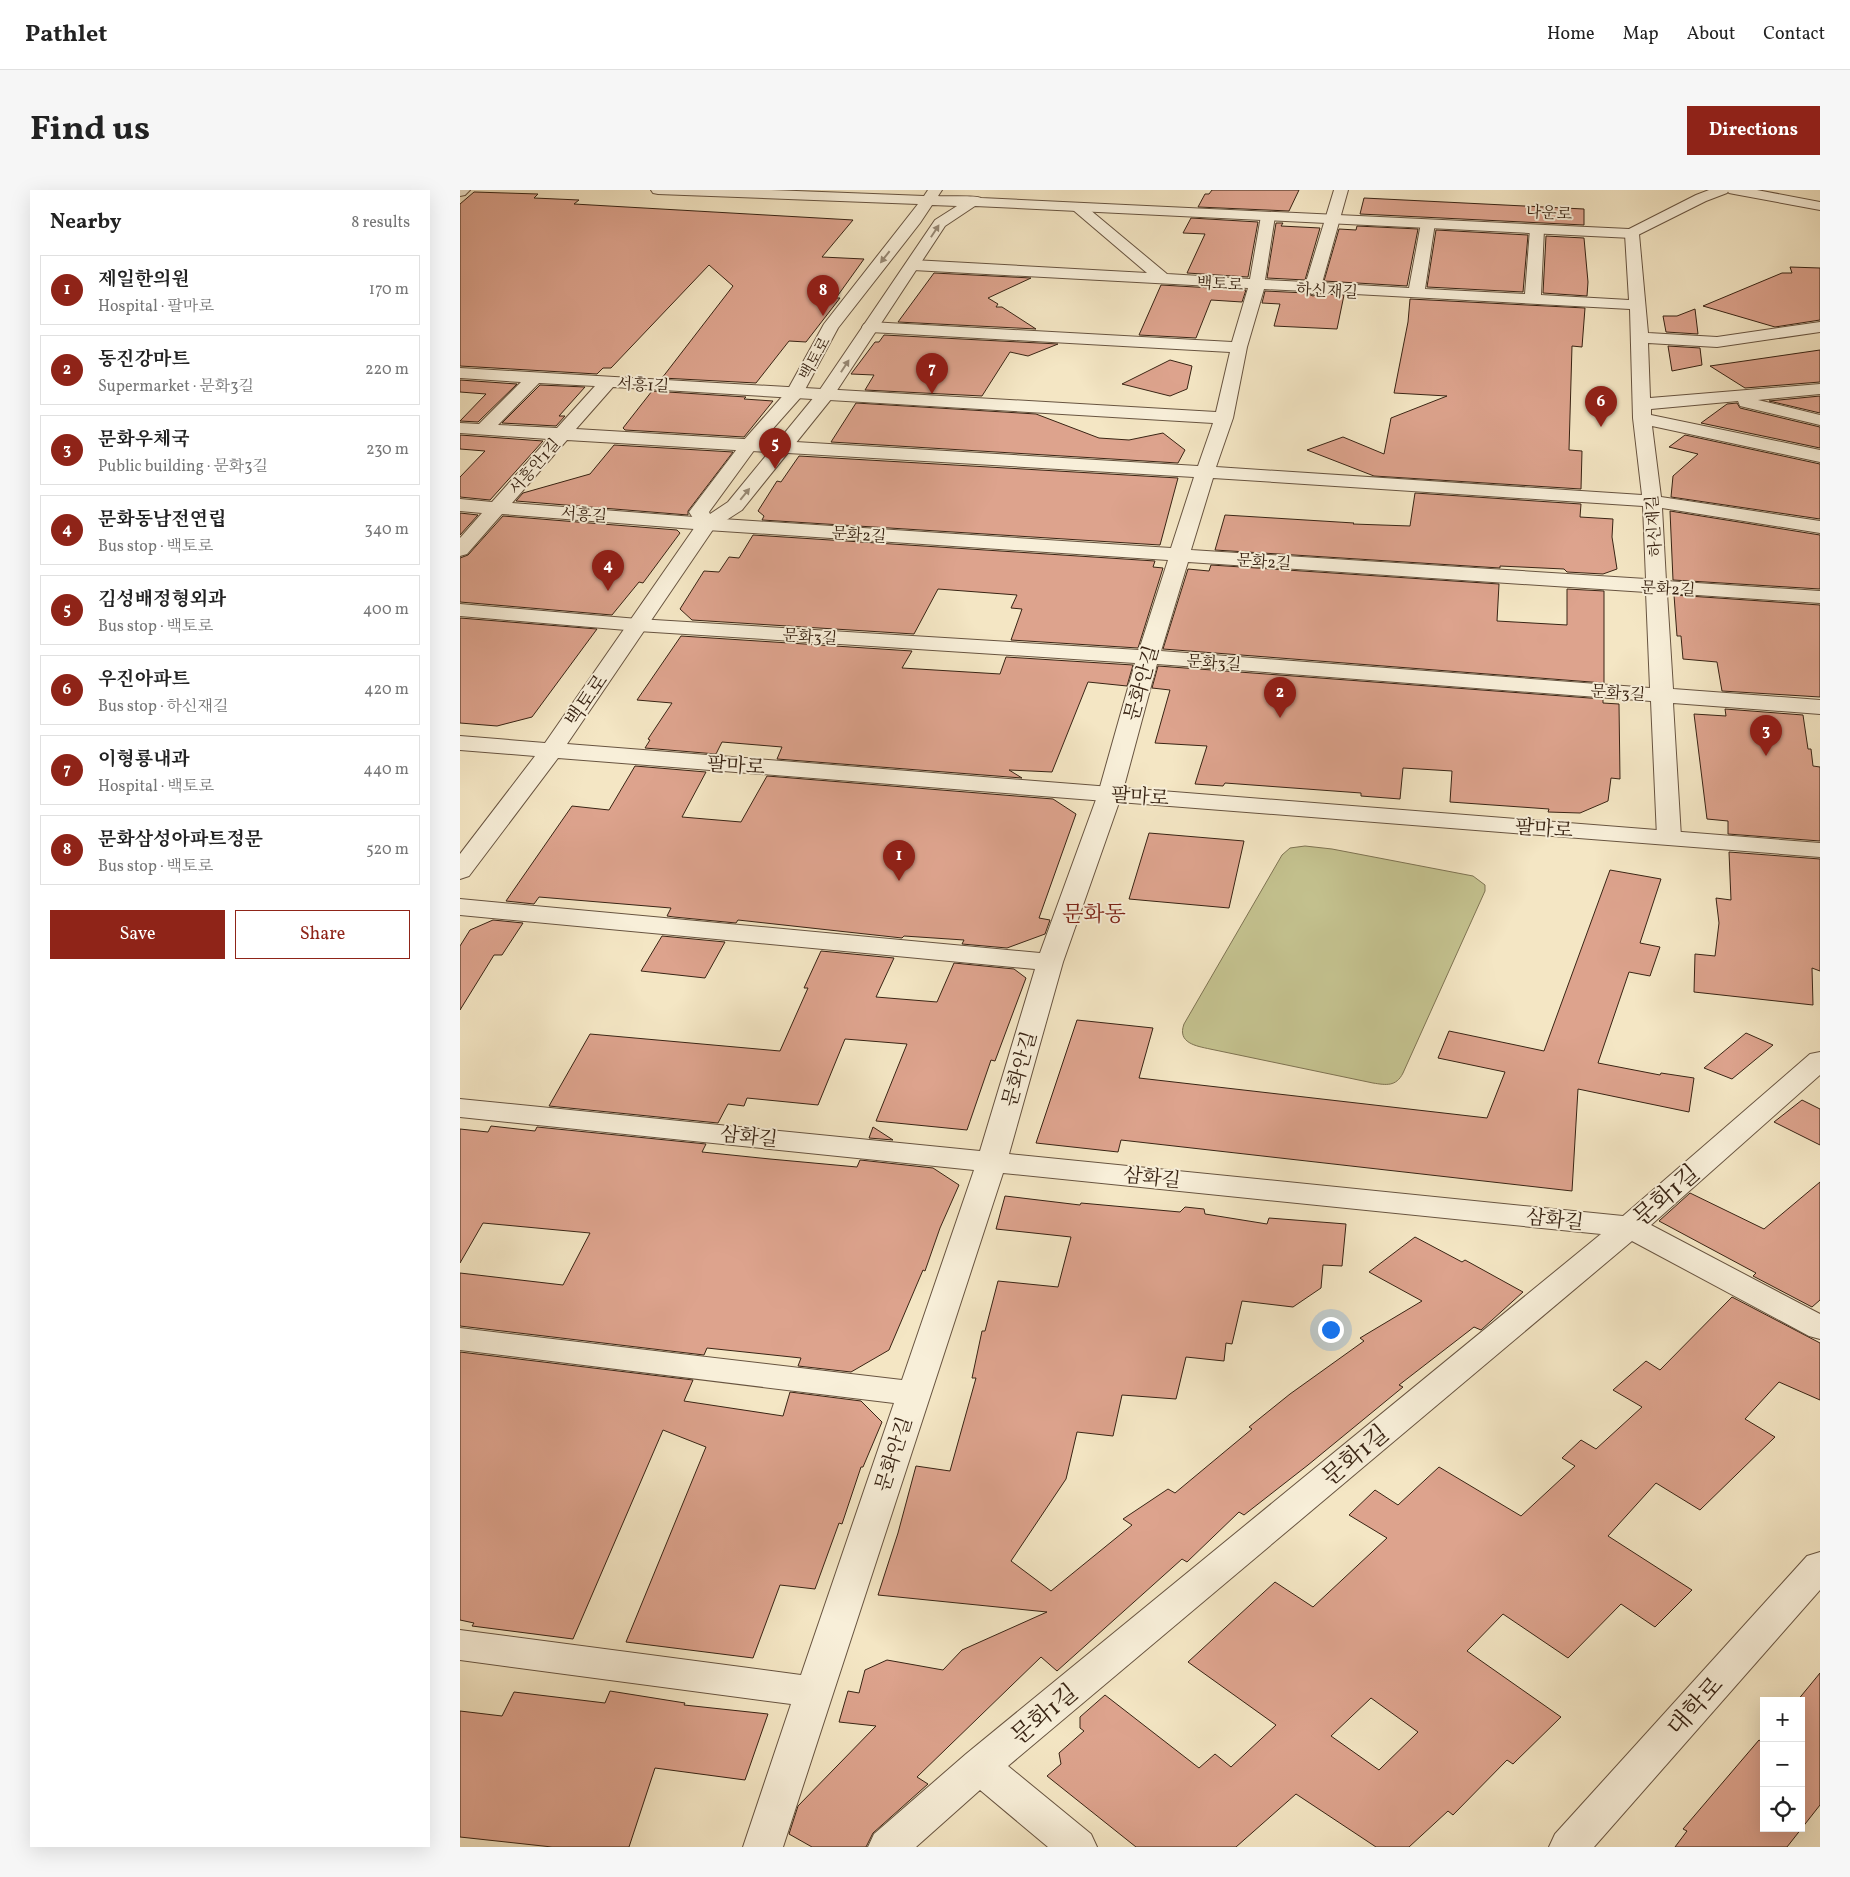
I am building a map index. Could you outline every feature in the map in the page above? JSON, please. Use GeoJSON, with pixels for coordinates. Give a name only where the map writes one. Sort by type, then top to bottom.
{"type":"FeatureCollection","features":[{"type":"Feature","properties":{"kind":"street","name":"나운로"},"geometry":{"type":"LineString","coordinates":[[658,190],[978,196],[1078,207],[1632,234]]}},
{"type":"Feature","properties":{"kind":"street"},"geometry":{"type":"LineString","coordinates":[[1312,289],[1341,190]]}},
{"type":"Feature","properties":{"kind":"street"},"geometry":{"type":"LineString","coordinates":[[1632,234],[1701,198],[1722,190]]}},
{"type":"Feature","properties":{"kind":"street"},"geometry":{"type":"LineString","coordinates":[[1734,190],[1820,206]]}},
{"type":"Feature","properties":{"kind":"street","name":"백토로"},"geometry":{"type":"LineString","coordinates":[[707,524],[699,512],[749,445],[795,393],[830,327],[915,220],[930,196]]}},
{"type":"Feature","properties":{"kind":"street","name":"백토로"},"geometry":{"type":"LineString","coordinates":[[460,871],[551,751],[707,524],[735,506],[826,394],[940,224],[978,196]]}},
{"type":"Feature","properties":{"kind":"street"},"geometry":{"type":"LineString","coordinates":[[1078,207],[1164,280]]}},
{"type":"Feature","properties":{"kind":"street","name":"문화안길"},"geometry":{"type":"LineString","coordinates":[[763,1847],[992,1160],[1050,962],[1110,794],[1148,657],[1204,472],[1224,418],[1239,347],[1257,285],[1268,216]]}},
{"type":"Feature","properties":{"kind":"street"},"geometry":{"type":"LineString","coordinates":[[1416,294],[1428,223]]}},
{"type":"Feature","properties":{"kind":"street"},"geometry":{"type":"LineString","coordinates":[[1533,300],[1537,229]]}},
{"type":"Feature","properties":{"kind":"street","name":"하신재길"},"geometry":{"type":"LineString","coordinates":[[1632,234],[1640,338],[1642,411],[1652,501],[1669,837]]}},
{"type":"Feature","properties":{"kind":"street","name":"백토로"},"geometry":{"type":"LineString","coordinates":[[913,265],[1257,285]]}},
{"type":"Feature","properties":{"kind":"street","name":"하신재길"},"geometry":{"type":"LineString","coordinates":[[1257,285],[1637,305]]}},
{"type":"Feature","properties":{"kind":"street"},"geometry":{"type":"LineString","coordinates":[[870,327],[1239,347]]}},
{"type":"Feature","properties":{"kind":"street"},"geometry":{"type":"LineString","coordinates":[[1640,338],[1717,342],[1820,327]]}},
{"type":"Feature","properties":{"kind":"street","name":"서흥1길"},"geometry":{"type":"LineString","coordinates":[[460,373],[1224,418]]}},
{"type":"Feature","properties":{"kind":"street"},"geometry":{"type":"LineString","coordinates":[[484,429],[534,378]]}},
{"type":"Feature","properties":{"kind":"street","name":"서흥안1길"},"geometry":{"type":"LineString","coordinates":[[460,550],[608,382]]}},
{"type":"Feature","properties":{"kind":"street"},"geometry":{"type":"LineString","coordinates":[[1642,411],[1719,396],[1820,389]]}},
{"type":"Feature","properties":{"kind":"street"},"geometry":{"type":"LineString","coordinates":[[1719,396],[1820,420]]}},
{"type":"Feature","properties":{"kind":"street"},"geometry":{"type":"LineString","coordinates":[[1642,411],[1820,456]]}},
{"type":"Feature","properties":{"kind":"street"},"geometry":{"type":"LineString","coordinates":[[460,428],[1204,472],[1652,501],[1820,527]]}},
{"type":"Feature","properties":{"kind":"street","name":"서흥길"},"geometry":{"type":"LineString","coordinates":[[460,505],[707,524]]}},
{"type":"Feature","properties":{"kind":"street","name":"문화2길"},"geometry":{"type":"LineString","coordinates":[[707,524],[1657,588],[1820,597]]}},
{"type":"Feature","properties":{"kind":"street","name":"문화3길"},"geometry":{"type":"LineString","coordinates":[[460,610],[638,625],[1148,657],[1820,707]]}},
{"type":"Feature","properties":{"kind":"street","name":"팔마로"},"geometry":{"type":"LineString","coordinates":[[460,744],[1820,850]]}},
{"type":"Feature","properties":{"kind":"street"},"geometry":{"type":"LineString","coordinates":[[460,906],[1050,962]]}},
{"type":"Feature","properties":{"kind":"street","name":"문화1길"},"geometry":{"type":"LineString","coordinates":[[888,1847],[980,1766],[1630,1227],[1820,1060]]}},
{"type":"Feature","properties":{"kind":"street","name":"삼화길"},"geometry":{"type":"LineString","coordinates":[[460,1108],[992,1160],[1630,1227],[1820,1328]]}},
{"type":"Feature","properties":{"kind":"street"},"geometry":{"type":"LineString","coordinates":[[460,1339],[913,1393]]}},
{"type":"Feature","properties":{"kind":"street","name":"대학로"},"geometry":{"type":"LineString","coordinates":[[1570,1847],[1820,1566]]}},
{"type":"Feature","properties":{"kind":"street"},"geometry":{"type":"LineString","coordinates":[[460,1645],[815,1692]]}},
{"type":"Feature","properties":{"kind":"street"},"geometry":{"type":"LineString","coordinates":[[980,1766],[1077,1847]]}},
{"type":"Feature","properties":{"kind":"shaded area"},"geometry":{"type":"Polygon","coordinates":[[[1305,846],[1332,849],[1473,876],[1485,885],[1485,891],[1403,1073],[1394,1083],[1373,1083],[1205,1048],[1194,1045],[1183,1036],[1184,1024],[1282,855],[1290,848],[1305,846]]]}},
{"type":"Feature","properties":{"kind":"building"},"geometry":{"type":"Polygon","coordinates":[[[1212,190],[1299,190],[1289,211],[1198,207],[1205,194],[1209,194],[1212,190]]]}},
{"type":"Feature","properties":{"kind":"building"},"geometry":{"type":"Polygon","coordinates":[[[474,192],[538,194],[534,198],[579,200],[574,204],[853,220],[822,257],[864,259],[836,298],[840,298],[806,342],[789,341],[756,383],[662,378],[733,286],[709,265],[611,368],[603,368],[597,374],[460,366],[460,204],[474,192]]]}},
{"type":"Feature","properties":{"kind":"building"},"geometry":{"type":"Polygon","coordinates":[[[1364,198],[1584,209],[1584,225],[1360,214],[1364,198]]]}},
{"type":"Feature","properties":{"kind":"building"},"geometry":{"type":"Polygon","coordinates":[[[1191,218],[1258,222],[1248,277],[1187,273],[1205,234],[1183,233],[1191,218]]]}},
{"type":"Feature","properties":{"kind":"building"},"geometry":{"type":"Polygon","coordinates":[[[1276,223],[1283,223],[1281,226],[1320,228],[1305,280],[1267,278],[1276,223]]]}},
{"type":"Feature","properties":{"kind":"building"},"geometry":{"type":"Polygon","coordinates":[[[1357,226],[1418,229],[1407,286],[1324,281],[1339,229],[1356,230],[1357,226]]]}},
{"type":"Feature","properties":{"kind":"building"},"geometry":{"type":"Polygon","coordinates":[[[1436,230],[1528,235],[1523,292],[1427,287],[1436,230]]]}},
{"type":"Feature","properties":{"kind":"building"},"geometry":{"type":"Polygon","coordinates":[[[1546,236],[1584,238],[1588,282],[1587,296],[1543,293],[1546,236]]]}},
{"type":"Feature","properties":{"kind":"building"},"geometry":{"type":"Polygon","coordinates":[[[1790,267],[1820,268],[1820,320],[1775,327],[1703,306],[1782,273],[1792,273],[1790,267]]]}},
{"type":"Feature","properties":{"kind":"building"},"geometry":{"type":"Polygon","coordinates":[[[934,273],[1031,278],[988,298],[998,304],[996,307],[1002,307],[1036,329],[898,322],[934,273]]]}},
{"type":"Feature","properties":{"kind":"building"},"geometry":{"type":"Polygon","coordinates":[[[1161,285],[1246,290],[1242,302],[1211,300],[1196,338],[1139,335],[1161,285]]]}},
{"type":"Feature","properties":{"kind":"building"},"geometry":{"type":"Polygon","coordinates":[[[1265,291],[1306,293],[1313,296],[1318,294],[1344,295],[1337,329],[1274,326],[1280,304],[1262,303],[1265,291]]]}},
{"type":"Feature","properties":{"kind":"building"},"geometry":{"type":"Polygon","coordinates":[[[1410,299],[1585,308],[1582,347],[1572,346],[1569,450],[1582,451],[1581,489],[1374,476],[1307,450],[1343,437],[1384,454],[1391,418],[1447,396],[1394,393],[1408,322],[1410,299]]]}},
{"type":"Feature","properties":{"kind":"building"},"geometry":{"type":"Polygon","coordinates":[[[1695,309],[1698,334],[1666,332],[1663,316],[1677,316],[1695,309]]]}},
{"type":"Feature","properties":{"kind":"building"},"geometry":{"type":"Polygon","coordinates":[[[884,335],[1058,344],[1028,356],[1010,352],[982,396],[865,390],[874,375],[851,374],[875,342],[879,342],[884,335]]]}},
{"type":"Feature","properties":{"kind":"building"},"geometry":{"type":"Polygon","coordinates":[[[1668,346],[1700,348],[1702,365],[1672,371],[1668,346]]]}},
{"type":"Feature","properties":{"kind":"building"},"geometry":{"type":"Polygon","coordinates":[[[1820,350],[1820,382],[1745,388],[1710,366],[1820,350]]]}},
{"type":"Feature","properties":{"kind":"building"},"geometry":{"type":"Polygon","coordinates":[[[1170,360],[1192,366],[1187,389],[1170,396],[1122,384],[1170,360]]]}},
{"type":"Feature","properties":{"kind":"building"},"geometry":{"type":"Polygon","coordinates":[[[460,380],[517,384],[478,422],[460,421],[486,394],[460,392],[460,380]]]}},
{"type":"Feature","properties":{"kind":"building"},"geometry":{"type":"Polygon","coordinates":[[[540,385],[585,387],[559,416],[565,416],[556,426],[502,423],[540,385]]]}},
{"type":"Feature","properties":{"kind":"building"},"geometry":{"type":"Polygon","coordinates":[[[652,391],[746,397],[744,399],[773,401],[744,437],[625,430],[623,428],[652,391]]]}},
{"type":"Feature","properties":{"kind":"building"},"geometry":{"type":"Polygon","coordinates":[[[1820,396],[1820,413],[1769,401],[1820,396]]]}},
{"type":"Feature","properties":{"kind":"building"},"geometry":{"type":"Polygon","coordinates":[[[856,403],[1036,414],[1099,438],[1129,440],[1163,433],[1185,450],[1178,463],[831,442],[856,403]]]}},
{"type":"Feature","properties":{"kind":"building"},"geometry":{"type":"Polygon","coordinates":[[[1737,403],[1740,408],[1820,427],[1820,448],[1701,423],[1727,404],[1737,403]]]}},
{"type":"Feature","properties":{"kind":"building"},"geometry":{"type":"Polygon","coordinates":[[[460,435],[543,441],[490,500],[460,497],[460,477],[485,451],[460,449],[460,435]]]}},
{"type":"Feature","properties":{"kind":"building"},"geometry":{"type":"Polygon","coordinates":[[[1685,435],[1820,464],[1820,519],[1671,497],[1673,476],[1698,454],[1669,447],[1685,435]]]}},
{"type":"Feature","properties":{"kind":"building"},"geometry":{"type":"Polygon","coordinates":[[[614,445],[733,452],[688,511],[688,515],[516,501],[523,493],[590,474],[614,445]]]}},
{"type":"Feature","properties":{"kind":"building"},"geometry":{"type":"Polygon","coordinates":[[[799,456],[1178,478],[1160,545],[762,520],[764,516],[758,511],[777,481],[781,482],[799,456]]]}},
{"type":"Feature","properties":{"kind":"building"},"geometry":{"type":"Polygon","coordinates":[[[1415,493],[1581,504],[1580,517],[1613,519],[1612,537],[1617,569],[1603,574],[1567,572],[1564,569],[1500,566],[1500,568],[1215,550],[1225,515],[1410,526],[1415,493]]]}},
{"type":"Feature","properties":{"kind":"building"},"geometry":{"type":"Polygon","coordinates":[[[1670,511],[1820,535],[1820,589],[1673,580],[1670,511]]]}},
{"type":"Feature","properties":{"kind":"building"},"geometry":{"type":"Polygon","coordinates":[[[460,513],[478,515],[460,535],[460,513]]]}},
{"type":"Feature","properties":{"kind":"building"},"geometry":{"type":"Polygon","coordinates":[[[503,516],[677,530],[680,533],[643,583],[639,582],[612,615],[460,602],[460,558],[468,555],[503,516]]]}},
{"type":"Feature","properties":{"kind":"building"},"geometry":{"type":"Polygon","coordinates":[[[753,535],[1155,561],[1153,567],[1163,568],[1138,648],[1011,640],[1022,609],[1011,608],[1017,595],[938,589],[914,634],[692,620],[680,609],[704,571],[719,572],[729,557],[739,558],[753,535]]]}},
{"type":"Feature","properties":{"kind":"building"},"geometry":{"type":"Polygon","coordinates":[[[1211,565],[1499,584],[1497,621],[1567,625],[1567,589],[1604,591],[1604,683],[1163,649],[1188,569],[1209,571],[1211,565]]]}},
{"type":"Feature","properties":{"kind":"building"},"geometry":{"type":"Polygon","coordinates":[[[1674,595],[1820,605],[1820,697],[1722,691],[1717,662],[1683,659],[1681,636],[1677,636],[1674,595]]]}},
{"type":"Feature","properties":{"kind":"building"},"geometry":{"type":"Polygon","coordinates":[[[460,618],[597,629],[532,717],[497,726],[460,723],[460,618]]]}},
{"type":"Feature","properties":{"kind":"building"},"geometry":{"type":"Polygon","coordinates":[[[681,636],[912,651],[902,668],[1000,674],[1006,657],[1133,665],[1127,686],[1088,682],[1052,772],[1009,770],[1022,778],[777,759],[782,747],[722,742],[716,754],[645,748],[650,740],[648,739],[672,703],[637,700],[681,636]]]}},
{"type":"Feature","properties":{"kind":"building"},"geometry":{"type":"Polygon","coordinates":[[[1158,666],[1603,699],[1603,703],[1619,704],[1620,779],[1611,778],[1608,801],[1580,813],[1548,812],[1549,809],[1450,802],[1452,771],[1403,768],[1400,799],[1361,796],[1361,793],[1225,783],[1223,786],[1195,784],[1207,746],[1155,743],[1170,690],[1152,688],[1158,666]]]}},
{"type":"Feature","properties":{"kind":"building"},"geometry":{"type":"Polygon","coordinates":[[[1725,709],[1803,715],[1808,749],[1811,749],[1813,766],[1820,767],[1820,841],[1728,834],[1728,821],[1707,819],[1694,714],[1726,716],[1725,709]]]}},
{"type":"Feature","properties":{"kind":"building"},"geometry":{"type":"Polygon","coordinates":[[[635,766],[706,772],[682,817],[741,822],[767,776],[1053,799],[1076,814],[1039,918],[1050,920],[1045,934],[1007,948],[962,944],[964,940],[904,936],[902,938],[738,920],[736,923],[667,916],[671,908],[539,897],[534,904],[506,901],[572,806],[609,810],[635,766]]]}},
{"type":"Feature","properties":{"kind":"building"},"geometry":{"type":"Polygon","coordinates":[[[1149,833],[1244,841],[1229,908],[1129,899],[1149,833]]]}},
{"type":"Feature","properties":{"kind":"building"},"geometry":{"type":"Polygon","coordinates":[[[1729,852],[1820,859],[1820,971],[1812,968],[1813,1005],[1694,992],[1695,954],[1715,956],[1719,923],[1716,898],[1731,900],[1729,852]]]}},
{"type":"Feature","properties":{"kind":"building"},"geometry":{"type":"Polygon","coordinates":[[[1610,870],[1661,879],[1640,943],[1660,947],[1650,976],[1629,972],[1598,1063],[1660,1075],[1661,1073],[1694,1078],[1689,1112],[1578,1089],[1572,1191],[1121,1140],[1118,1152],[1036,1143],[1077,1020],[1153,1028],[1139,1078],[1487,1118],[1505,1072],[1438,1058],[1449,1031],[1544,1051],[1610,870]]]}},
{"type":"Feature","properties":{"kind":"building"},"geometry":{"type":"Polygon","coordinates":[[[493,920],[523,923],[502,955],[494,955],[460,1010],[460,946],[470,930],[493,920]]]}},
{"type":"Feature","properties":{"kind":"building"},"geometry":{"type":"Polygon","coordinates":[[[662,936],[725,942],[705,978],[641,971],[662,936]]]}},
{"type":"Feature","properties":{"kind":"building"},"geometry":{"type":"Polygon","coordinates":[[[821,951],[894,958],[876,997],[937,1002],[954,963],[1014,969],[1026,978],[995,1061],[991,1060],[967,1130],[876,1121],[907,1044],[845,1039],[818,1105],[747,1098],[744,1106],[728,1104],[718,1123],[549,1106],[590,1034],[780,1051],[808,988],[804,988],[821,951]]]}},
{"type":"Feature","properties":{"kind":"building"},"geometry":{"type":"Polygon","coordinates":[[[1746,1033],[1773,1045],[1732,1079],[1704,1068],[1746,1033]]]}},
{"type":"Feature","properties":{"kind":"building"},"geometry":{"type":"Polygon","coordinates":[[[1802,1100],[1820,1109],[1820,1145],[1774,1122],[1802,1100]]]}},
{"type":"Feature","properties":{"kind":"building"},"geometry":{"type":"Polygon","coordinates":[[[491,1126],[535,1131],[537,1127],[706,1144],[702,1152],[770,1159],[857,1167],[860,1160],[933,1168],[959,1185],[940,1228],[925,1271],[923,1270],[889,1350],[851,1372],[798,1366],[801,1358],[707,1348],[704,1355],[460,1326],[460,1273],[563,1285],[590,1233],[483,1223],[460,1263],[460,1129],[488,1132],[491,1126]]]}},
{"type":"Feature","properties":{"kind":"building"},"geometry":{"type":"Polygon","coordinates":[[[873,1127],[893,1140],[869,1138],[873,1127]]]}},
{"type":"Feature","properties":{"kind":"building"},"geometry":{"type":"Polygon","coordinates":[[[1820,1182],[1820,1300],[1812,1307],[1753,1276],[1756,1273],[1659,1221],[1690,1193],[1764,1229],[1820,1182]]]}},
{"type":"Feature","properties":{"kind":"building"},"geometry":{"type":"Polygon","coordinates":[[[1005,1196],[1080,1205],[1081,1203],[1180,1212],[1185,1207],[1204,1209],[1205,1214],[1267,1224],[1269,1218],[1346,1224],[1342,1266],[1323,1265],[1321,1288],[1293,1307],[1242,1301],[1232,1344],[1226,1343],[1224,1361],[1186,1357],[1176,1399],[1122,1395],[1113,1436],[1077,1432],[1066,1479],[1011,1561],[1051,1591],[1132,1525],[1123,1519],[1168,1489],[1175,1493],[1252,1429],[1249,1427],[1290,1394],[1364,1341],[1360,1338],[1422,1301],[1369,1272],[1415,1237],[1462,1262],[1465,1260],[1523,1292],[1481,1330],[1474,1327],[1399,1385],[1403,1387],[1244,1515],[1239,1512],[1187,1562],[1182,1559],[1057,1671],[1041,1657],[917,1777],[928,1784],[873,1833],[866,1847],[812,1847],[789,1834],[798,1806],[876,1726],[839,1722],[848,1691],[859,1693],[865,1670],[887,1660],[943,1670],[962,1650],[1047,1612],[878,1595],[898,1533],[916,1466],[950,1471],[976,1378],[972,1378],[982,1331],[985,1331],[998,1281],[1058,1287],[1071,1237],[996,1229],[1005,1196]]]}},
{"type":"Feature","properties":{"kind":"building"},"geometry":{"type":"Polygon","coordinates":[[[1732,1297],[1820,1343],[1820,1400],[1779,1382],[1745,1419],[1775,1437],[1700,1510],[1656,1483],[1608,1536],[1692,1590],[1655,1627],[1621,1604],[1568,1658],[1503,1614],[1467,1651],[1561,1717],[1513,1764],[1507,1760],[1453,1815],[1448,1811],[1409,1847],[1376,1847],[1296,1794],[1236,1847],[1136,1847],[1047,1776],[1061,1764],[1059,1753],[1084,1731],[1080,1728],[1080,1717],[1105,1695],[1199,1768],[1215,1754],[1231,1767],[1276,1725],[1188,1662],[1275,1582],[1313,1607],[1387,1538],[1349,1515],[1375,1490],[1398,1505],[1439,1467],[1521,1516],[1575,1466],[1562,1458],[1581,1440],[1596,1449],[1642,1407],[1613,1390],[1646,1361],[1660,1370],[1732,1297]],[[1371,1698],[1331,1736],[1379,1770],[1418,1732],[1371,1698]]]}},
{"type":"Feature","properties":{"kind":"building"},"geometry":{"type":"Polygon","coordinates":[[[460,1352],[693,1380],[684,1401],[783,1416],[790,1392],[861,1401],[882,1422],[863,1467],[861,1467],[842,1524],[839,1523],[815,1589],[780,1585],[753,1658],[626,1642],[706,1447],[663,1430],[573,1639],[472,1626],[474,1623],[460,1620],[460,1352]]]}},
{"type":"Feature","properties":{"kind":"building"},"geometry":{"type":"Polygon","coordinates":[[[1820,1673],[1820,1805],[1805,1824],[1805,1697],[1800,1697],[1820,1673]]]}},
{"type":"Feature","properties":{"kind":"building"},"geometry":{"type":"Polygon","coordinates":[[[610,1691],[685,1703],[684,1705],[768,1714],[745,1780],[655,1768],[629,1847],[552,1847],[460,1837],[460,1711],[502,1716],[514,1692],[605,1703],[610,1691]]]}},
{"type":"Feature","properties":{"kind":"building"},"geometry":{"type":"Polygon","coordinates":[[[1759,1740],[1760,1832],[1799,1832],[1787,1847],[1675,1847],[1687,1831],[1683,1829],[1759,1740]]]}},
{"type":"Feature","properties":{"kind":"place","name":"문화삼성아파트정문"},"geometry":{"type":"Point","coordinates":[823,316]}},
{"type":"Feature","properties":{"kind":"place","name":"이형룡내과"},"geometry":{"type":"Point","coordinates":[932,394]}},
{"type":"Feature","properties":{"kind":"place","name":"우진아파트"},"geometry":{"type":"Point","coordinates":[1601,427]}},
{"type":"Feature","properties":{"kind":"place","name":"김성배정형외과"},"geometry":{"type":"Point","coordinates":[775,469]}},
{"type":"Feature","properties":{"kind":"place","name":"문화동남전연립"},"geometry":{"type":"Point","coordinates":[608,591]}},
{"type":"Feature","properties":{"kind":"place","name":"동진강마트"},"geometry":{"type":"Point","coordinates":[1280,718]}},
{"type":"Feature","properties":{"kind":"place","name":"문화우체국"},"geometry":{"type":"Point","coordinates":[1766,756]}},
{"type":"Feature","properties":{"kind":"place","name":"제일한의원"},"geometry":{"type":"Point","coordinates":[899,881]}},
{"type":"Feature","properties":{"kind":"district","name":"문화동"},"geometry":{"type":"Point","coordinates":[1094,913]}}]}
